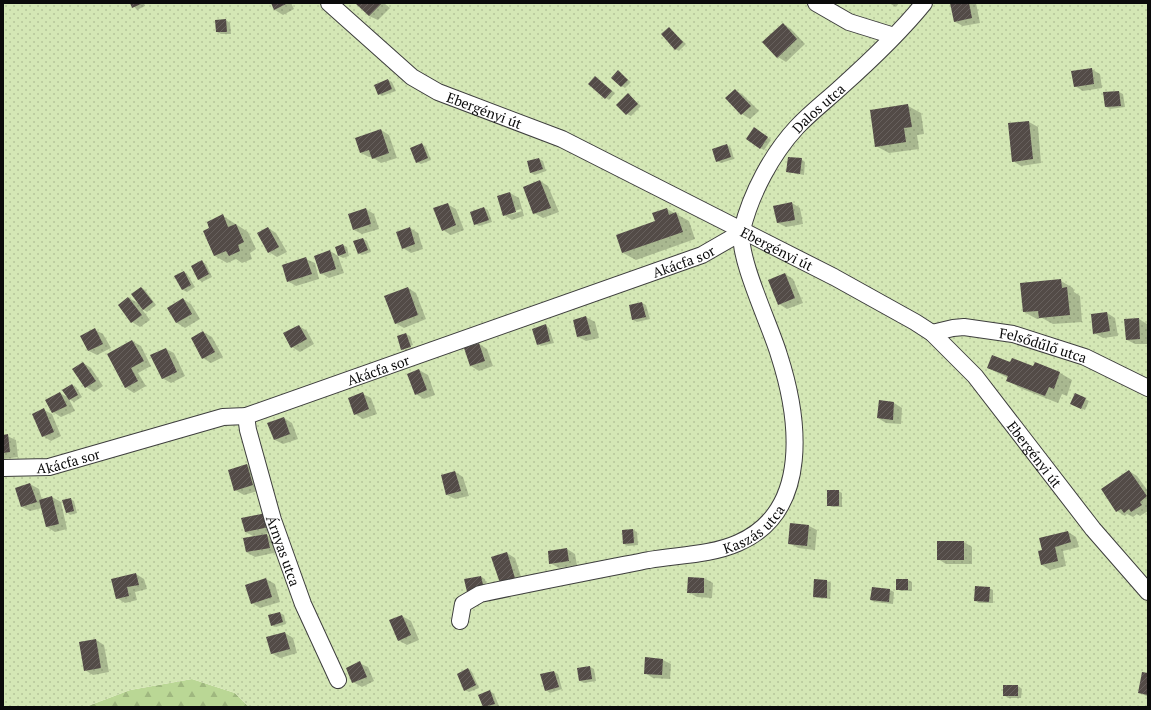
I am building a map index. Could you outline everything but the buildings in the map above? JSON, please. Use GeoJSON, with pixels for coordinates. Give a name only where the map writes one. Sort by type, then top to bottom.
{"type":"FeatureCollection","features":[{"type":"Feature","properties":{"kind":"street","name":"Ebergényi út"},"geometry":{"type":"LineString","coordinates":[[329,3],[412,78],[438,92],[506,116],[562,140],[834,277],[932,333],[975,376],[1093,528],[1148,592]]}},
{"type":"Feature","properties":{"kind":"street"},"geometry":{"type":"LineString","coordinates":[[816,3],[850,22],[894,36]]}},
{"type":"Feature","properties":{"kind":"street","name":"Dalos utca"},"geometry":{"type":"LineString","coordinates":[[742,232],[769,164],[798,126],[861,69],[924,3]]}},
{"type":"Feature","properties":{"kind":"street","name":"Akácfa sor"},"geometry":{"type":"LineString","coordinates":[[3,468],[49,467],[223,417],[246,416],[702,255],[742,232]]}},
{"type":"Feature","properties":{"kind":"street","name":"Kaszás utca"},"geometry":{"type":"LineString","coordinates":[[460,621],[463,604],[480,594],[533,582],[717,550],[736,545],[751,537],[768,524],[781,504],[790,483],[795,452],[794,420],[788,384],[779,353],[744,256],[742,232]]}},
{"type":"Feature","properties":{"kind":"street","name":"Felsődűlő utca"},"geometry":{"type":"LineString","coordinates":[[932,333],[964,327],[1013,334],[1085,357],[1148,388]]}},
{"type":"Feature","properties":{"kind":"street","name":"Árnyas utca"},"geometry":{"type":"LineString","coordinates":[[246,416],[248,430],[273,520],[303,604],[338,680]]}},
{"type":"Feature","properties":{"kind":"green space"},"geometry":{"type":"Polygon","coordinates":[[[3,3],[1148,3],[1148,707],[249,707],[235,693],[192,679],[130,690],[85,707],[3,707],[3,3]]]}},
{"type":"Feature","properties":{"kind":"green space"},"geometry":{"type":"Polygon","coordinates":[[[192,679],[235,693],[249,707],[85,707],[130,690],[192,679]]]}}]}
